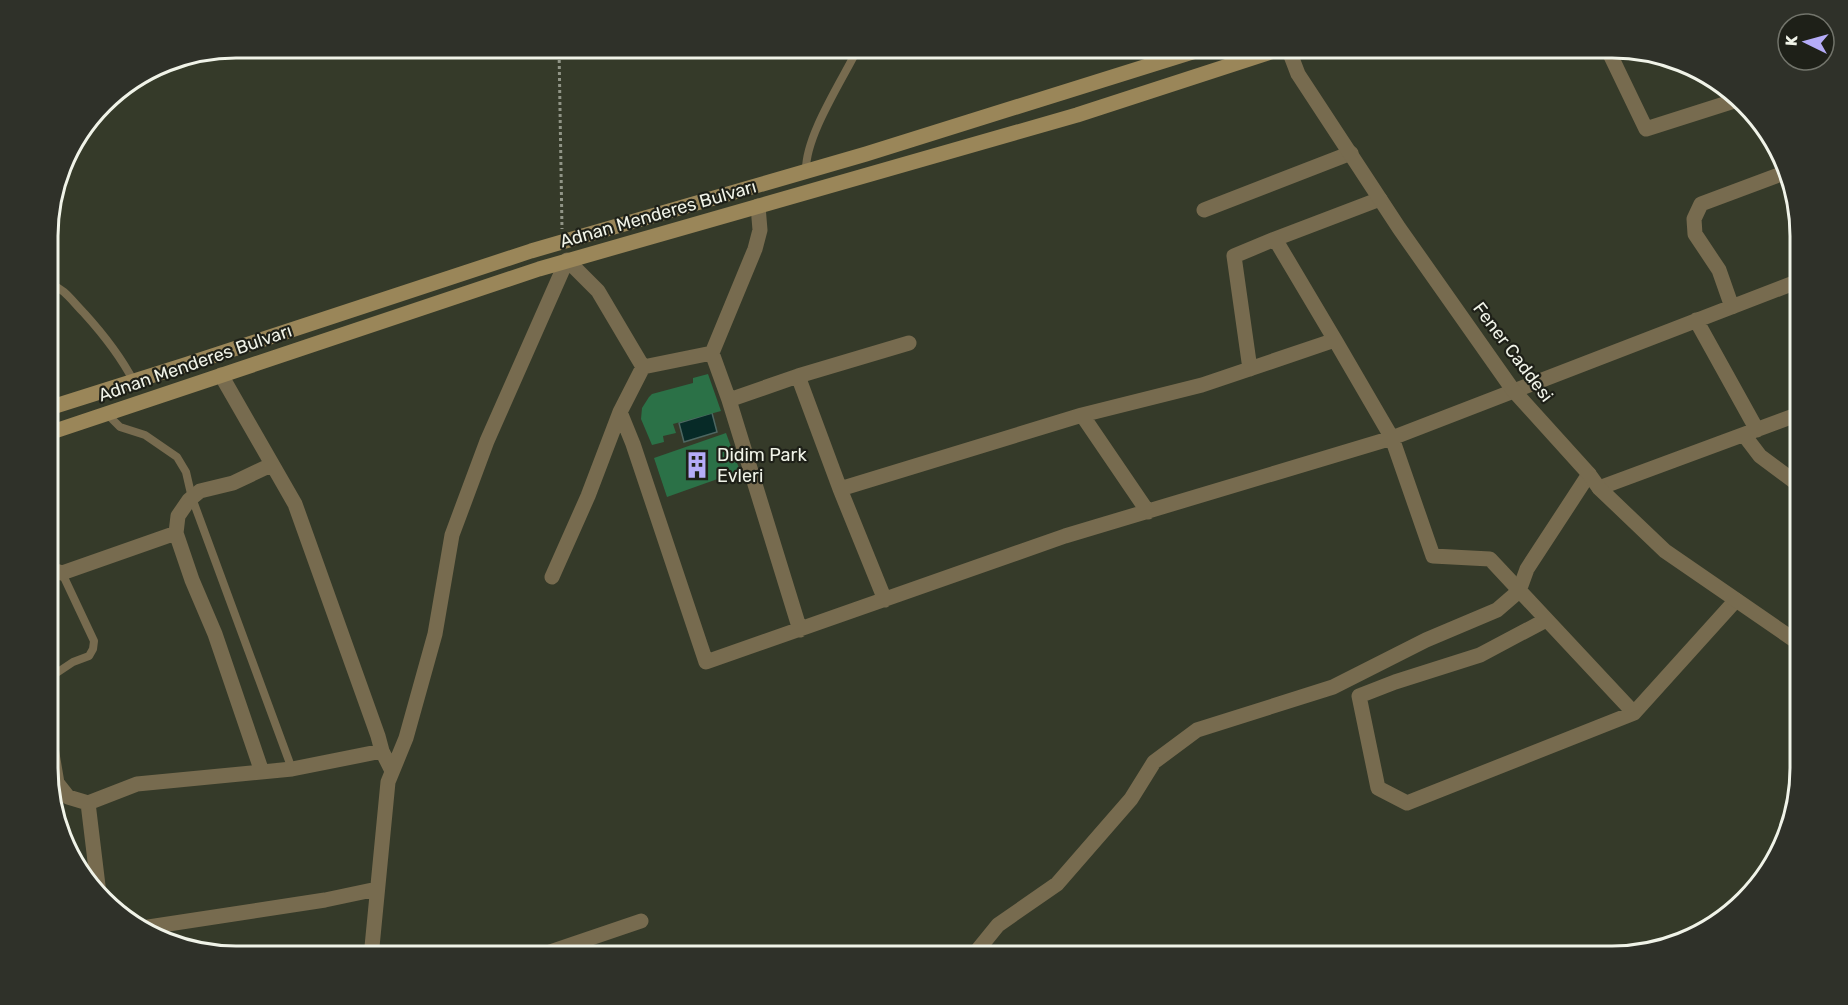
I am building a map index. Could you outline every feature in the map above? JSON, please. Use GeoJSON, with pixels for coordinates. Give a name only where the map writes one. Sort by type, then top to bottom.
{"type":"FeatureCollection","features":[{"type":"Feature","properties":{"kind":"main road","name":"Adnan Menderes Bulvarı"},"geometry":{"type":"LineString","coordinates":[[59,405],[464,272],[806,171],[1172,58]]}},
{"type":"Feature","properties":{"kind":"main road","name":"Adnan Menderes Bulvarı"},"geometry":{"type":"LineString","coordinates":[[59,430],[567,260],[1077,115],[1251,58]]}},
{"type":"Feature","properties":{"kind":"street","name":"Fener Caddesi"},"geometry":{"type":"LineString","coordinates":[[1292,58],[1298,74],[1380,199],[1513,390],[1599,488],[1665,551],[1790,637]]}},
{"type":"Feature","properties":{"kind":"street"},"geometry":{"type":"LineString","coordinates":[[1612,58],[1646,129],[1729,103]]}},
{"type":"Feature","properties":{"kind":"street"},"geometry":{"type":"LineString","coordinates":[[1204,210],[1351,153]]}},
{"type":"Feature","properties":{"kind":"street"},"geometry":{"type":"LineString","coordinates":[[1732,307],[1719,270],[1695,234],[1696,214],[1701,204],[1778,175]]}},
{"type":"Feature","properties":{"kind":"street"},"geometry":{"type":"LineString","coordinates":[[1250,369],[1234,256],[1380,199]]}},
{"type":"Feature","properties":{"kind":"street"},"geometry":{"type":"LineString","coordinates":[[758,206],[760,230],[755,249],[712,353],[729,400],[800,630]]}},
{"type":"Feature","properties":{"kind":"street"},"geometry":{"type":"LineString","coordinates":[[1275,239],[1392,438],[1433,556],[1490,559],[1634,713]]}},
{"type":"Feature","properties":{"kind":"street"},"geometry":{"type":"LineString","coordinates":[[372,946],[388,782],[406,738],[435,634],[452,535],[487,441],[567,260],[598,291],[643,367]]}},
{"type":"Feature","properties":{"kind":"street"},"geometry":{"type":"LineString","coordinates":[[620,412],[633,444],[706,662],[1065,536],[1392,438],[1790,284]]}},
{"type":"Feature","properties":{"kind":"street"},"geometry":{"type":"LineString","coordinates":[[1696,320],[1751,432],[1760,456],[1790,478]]}},
{"type":"Feature","properties":{"kind":"street"},"geometry":{"type":"LineString","coordinates":[[840,489],[1082,416],[1202,385],[1335,340]]}},
{"type":"Feature","properties":{"kind":"street"},"geometry":{"type":"LineString","coordinates":[[729,400],[798,376],[909,343]]}},
{"type":"Feature","properties":{"kind":"street"},"geometry":{"type":"LineString","coordinates":[[643,367],[712,353]]}},
{"type":"Feature","properties":{"kind":"street"},"geometry":{"type":"LineString","coordinates":[[552,577],[588,496],[620,412],[643,367]]}},
{"type":"Feature","properties":{"kind":"street"},"geometry":{"type":"LineString","coordinates":[[221,375],[295,504],[382,751],[392,771]]}},
{"type":"Feature","properties":{"kind":"street"},"geometry":{"type":"LineString","coordinates":[[798,376],[885,600]]}},
{"type":"Feature","properties":{"kind":"street"},"geometry":{"type":"LineString","coordinates":[[1082,416],[1148,512]]}},
{"type":"Feature","properties":{"kind":"street"},"geometry":{"type":"LineString","coordinates":[[1599,488],[1790,417]]}},
{"type":"Feature","properties":{"kind":"street"},"geometry":{"type":"LineString","coordinates":[[262,772],[219,644],[192,580],[176,533],[177,516],[200,491],[233,483],[271,465]]}},
{"type":"Feature","properties":{"kind":"street"},"geometry":{"type":"LineString","coordinates":[[981,946],[998,925],[1057,884],[1131,799],[1154,762],[1197,730],[1333,687],[1426,640],[1497,610],[1519,591],[1527,569],[1589,474]]}},
{"type":"Feature","properties":{"kind":"street"},"geometry":{"type":"LineString","coordinates":[[58,570],[176,533]]}},
{"type":"Feature","properties":{"kind":"street"},"geometry":{"type":"LineString","coordinates":[[1546,620],[1480,655],[1359,696],[1377,788],[1407,803],[1634,713],[1736,600]]}},
{"type":"Feature","properties":{"kind":"street"},"geometry":{"type":"LineString","coordinates":[[1384,661],[1395,682]]}},
{"type":"Feature","properties":{"kind":"street"},"geometry":{"type":"LineString","coordinates":[[59,786],[68,797],[88,803],[137,784],[292,769],[382,751]]}},
{"type":"Feature","properties":{"kind":"street"},"geometry":{"type":"LineString","coordinates":[[88,803],[97,879]]}},
{"type":"Feature","properties":{"kind":"street"},"geometry":{"type":"LineString","coordinates":[[154,926],[325,900],[377,889]]}},
{"type":"Feature","properties":{"kind":"street"},"geometry":{"type":"LineString","coordinates":[[567,946],[641,921]]}},
{"type":"Feature","properties":{"kind":"lane"},"geometry":{"type":"LineString","coordinates":[[806,171],[806,158],[812,140],[853,59]]}},
{"type":"Feature","properties":{"kind":"lane"},"geometry":{"type":"LineString","coordinates":[[59,287],[105,335],[121,357],[134,382]]}},
{"type":"Feature","properties":{"kind":"lane"},"geometry":{"type":"LineString","coordinates":[[107,414],[120,428],[145,435],[177,457],[186,472],[192,498],[292,769]]}},
{"type":"Feature","properties":{"kind":"lane"},"geometry":{"type":"LineString","coordinates":[[58,575],[94,641],[89,656],[73,662],[58,672]]}},
{"type":"Feature","properties":{"kind":"path"},"geometry":{"type":"LineString","coordinates":[[559,59],[562,242]]}},
{"type":"Feature","properties":{"kind":"water"},"geometry":{"type":"Polygon","coordinates":[[[712,413],[717,432],[684,442],[679,423],[712,413]]]}},
{"type":"Feature","properties":{"kind":"building","name":"Didim Park Evleri"},"geometry":{"type":"Polygon","coordinates":[[[708,374],[721,411],[673,424],[676,433],[663,436],[664,442],[652,445],[641,419],[642,408],[649,397],[652,394],[693,383],[693,378],[708,374]]]}},
{"type":"Feature","properties":{"kind":"building","name":"Didim Park Evleri"},"geometry":{"type":"Polygon","coordinates":[[[726,433],[740,471],[667,497],[654,458],[726,433]]]}},
{"type":"Feature","properties":{"kind":"place","name":"Didim Park Evleri"},"geometry":{"type":"Point","coordinates":[697,465]}}]}
